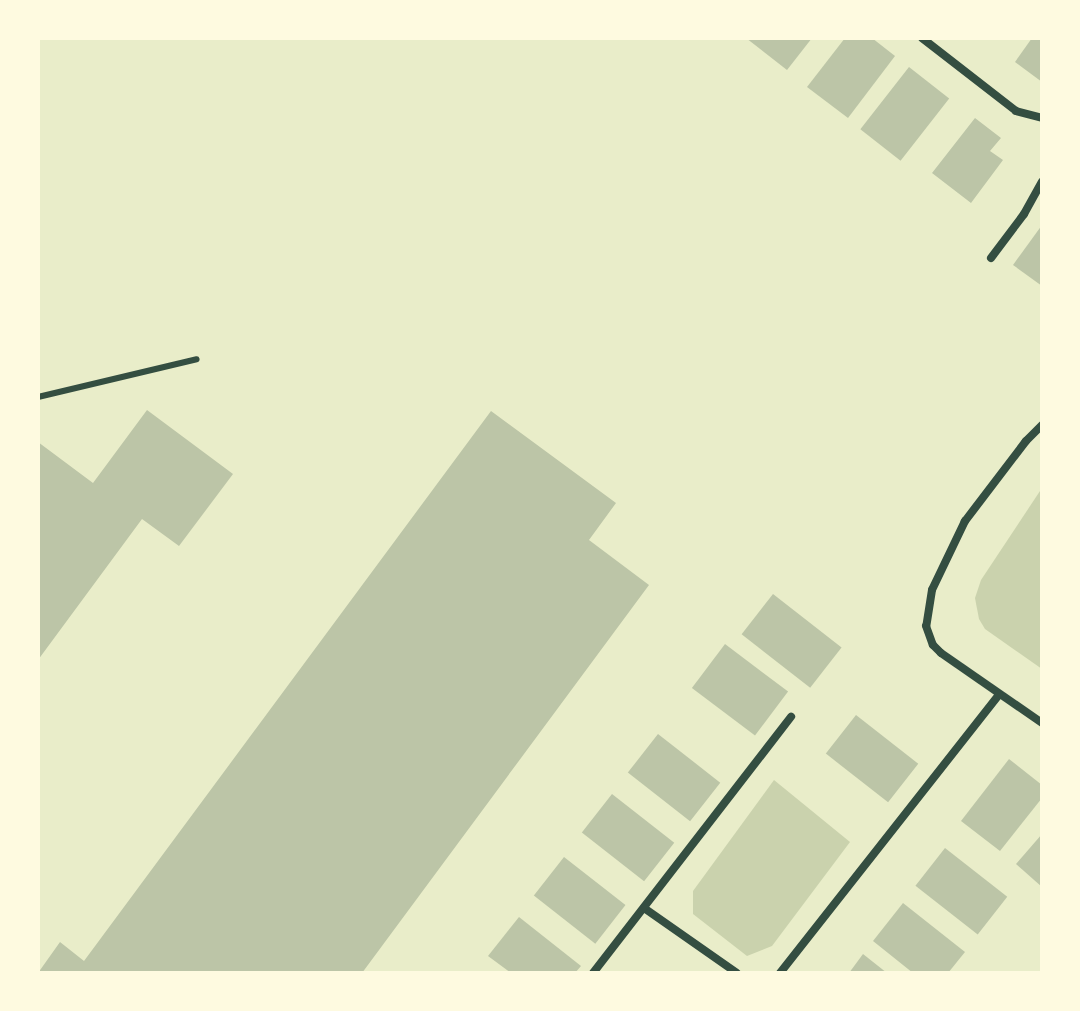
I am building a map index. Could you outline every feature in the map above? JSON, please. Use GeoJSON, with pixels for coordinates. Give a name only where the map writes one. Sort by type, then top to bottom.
{"type":"FeatureCollection","features":[{"type":"Feature","properties":{"kind":"street"},"geometry":{"type":"LineString","coordinates":[[922,38],[1016,111],[1042,118]]}},
{"type":"Feature","properties":{"kind":"street"},"geometry":{"type":"LineString","coordinates":[[991,258],[1024,214],[1042,182]]}},
{"type":"Feature","properties":{"kind":"street"},"geometry":{"type":"LineString","coordinates":[[1042,425],[1026,441],[965,521],[932,590],[926,626],[933,645],[1042,723]]}},
{"type":"Feature","properties":{"kind":"street"},"geometry":{"type":"LineString","coordinates":[[780,973],[999,695]]}},
{"type":"Feature","properties":{"kind":"street"},"geometry":{"type":"LineString","coordinates":[[593,973],[791,717]]}},
{"type":"Feature","properties":{"kind":"street"},"geometry":{"type":"LineString","coordinates":[[644,908],[737,973]]}},
{"type":"Feature","properties":{"kind":"lane"},"geometry":{"type":"LineString","coordinates":[[38,397],[197,359]]}},
{"type":"Feature","properties":{"kind":"green space"},"geometry":{"type":"Polygon","coordinates":[[[1042,488],[1042,669],[985,629],[979,619],[975,598],[981,580],[1042,488]]]}},
{"type":"Feature","properties":{"kind":"green space"},"geometry":{"type":"Polygon","coordinates":[[[774,780],[850,842],[772,946],[747,956],[693,914],[693,891],[774,780]]]}},
{"type":"Feature","properties":{"kind":"building"},"geometry":{"type":"Polygon","coordinates":[[[746,38],[812,38],[787,70],[746,38]]]}},
{"type":"Feature","properties":{"kind":"building"},"geometry":{"type":"Polygon","coordinates":[[[845,38],[872,38],[895,56],[848,118],[807,87],[845,38]]]}},
{"type":"Feature","properties":{"kind":"building"},"geometry":{"type":"Polygon","coordinates":[[[1032,38],[1042,38],[1042,82],[1015,62],[1032,38]]]}},
{"type":"Feature","properties":{"kind":"building"},"geometry":{"type":"Polygon","coordinates":[[[909,67],[949,98],[901,161],[860,129],[909,67]]]}},
{"type":"Feature","properties":{"kind":"building"},"geometry":{"type":"Polygon","coordinates":[[[975,118],[1001,138],[990,151],[1003,160],[971,203],[932,173],[975,118]]]}},
{"type":"Feature","properties":{"kind":"building"},"geometry":{"type":"Polygon","coordinates":[[[1042,225],[1042,286],[1013,265],[1042,225]]]}},
{"type":"Feature","properties":{"kind":"building"},"geometry":{"type":"Polygon","coordinates":[[[147,410],[233,474],[179,546],[142,519],[38,660],[38,442],[93,483],[147,410]]]}},
{"type":"Feature","properties":{"kind":"building"},"geometry":{"type":"Polygon","coordinates":[[[491,411],[616,503],[589,540],[649,585],[362,973],[38,973],[60,942],[84,961],[491,411]]]}},
{"type":"Feature","properties":{"kind":"building"},"geometry":{"type":"Polygon","coordinates":[[[773,594],[842,648],[810,688],[742,634],[773,594]]]}},
{"type":"Feature","properties":{"kind":"building"},"geometry":{"type":"Polygon","coordinates":[[[725,644],[788,692],[755,735],[692,688],[725,644]]]}},
{"type":"Feature","properties":{"kind":"building"},"geometry":{"type":"Polygon","coordinates":[[[856,715],[918,764],[888,802],[826,754],[856,715]]]}},
{"type":"Feature","properties":{"kind":"building"},"geometry":{"type":"Polygon","coordinates":[[[658,734],[720,783],[690,821],[628,773],[658,734]]]}},
{"type":"Feature","properties":{"kind":"building"},"geometry":{"type":"Polygon","coordinates":[[[1009,759],[1042,785],[1042,798],[1000,851],[961,821],[1009,759]]]}},
{"type":"Feature","properties":{"kind":"building"},"geometry":{"type":"Polygon","coordinates":[[[612,794],[674,843],[644,881],[582,833],[612,794]]]}},
{"type":"Feature","properties":{"kind":"building"},"geometry":{"type":"Polygon","coordinates":[[[1042,834],[1042,887],[1016,864],[1042,834]]]}},
{"type":"Feature","properties":{"kind":"building"},"geometry":{"type":"Polygon","coordinates":[[[945,848],[1007,897],[978,934],[915,886],[945,848]]]}},
{"type":"Feature","properties":{"kind":"building"},"geometry":{"type":"Polygon","coordinates":[[[564,857],[625,905],[595,944],[534,896],[564,857]]]}},
{"type":"Feature","properties":{"kind":"building"},"geometry":{"type":"Polygon","coordinates":[[[903,903],[965,952],[948,973],[913,973],[873,941],[903,903]]]}},
{"type":"Feature","properties":{"kind":"building"},"geometry":{"type":"Polygon","coordinates":[[[519,917],[581,966],[575,973],[511,973],[488,956],[519,917]]]}},
{"type":"Feature","properties":{"kind":"building"},"geometry":{"type":"Polygon","coordinates":[[[863,954],[887,973],[849,973],[863,954]]]}}]}
